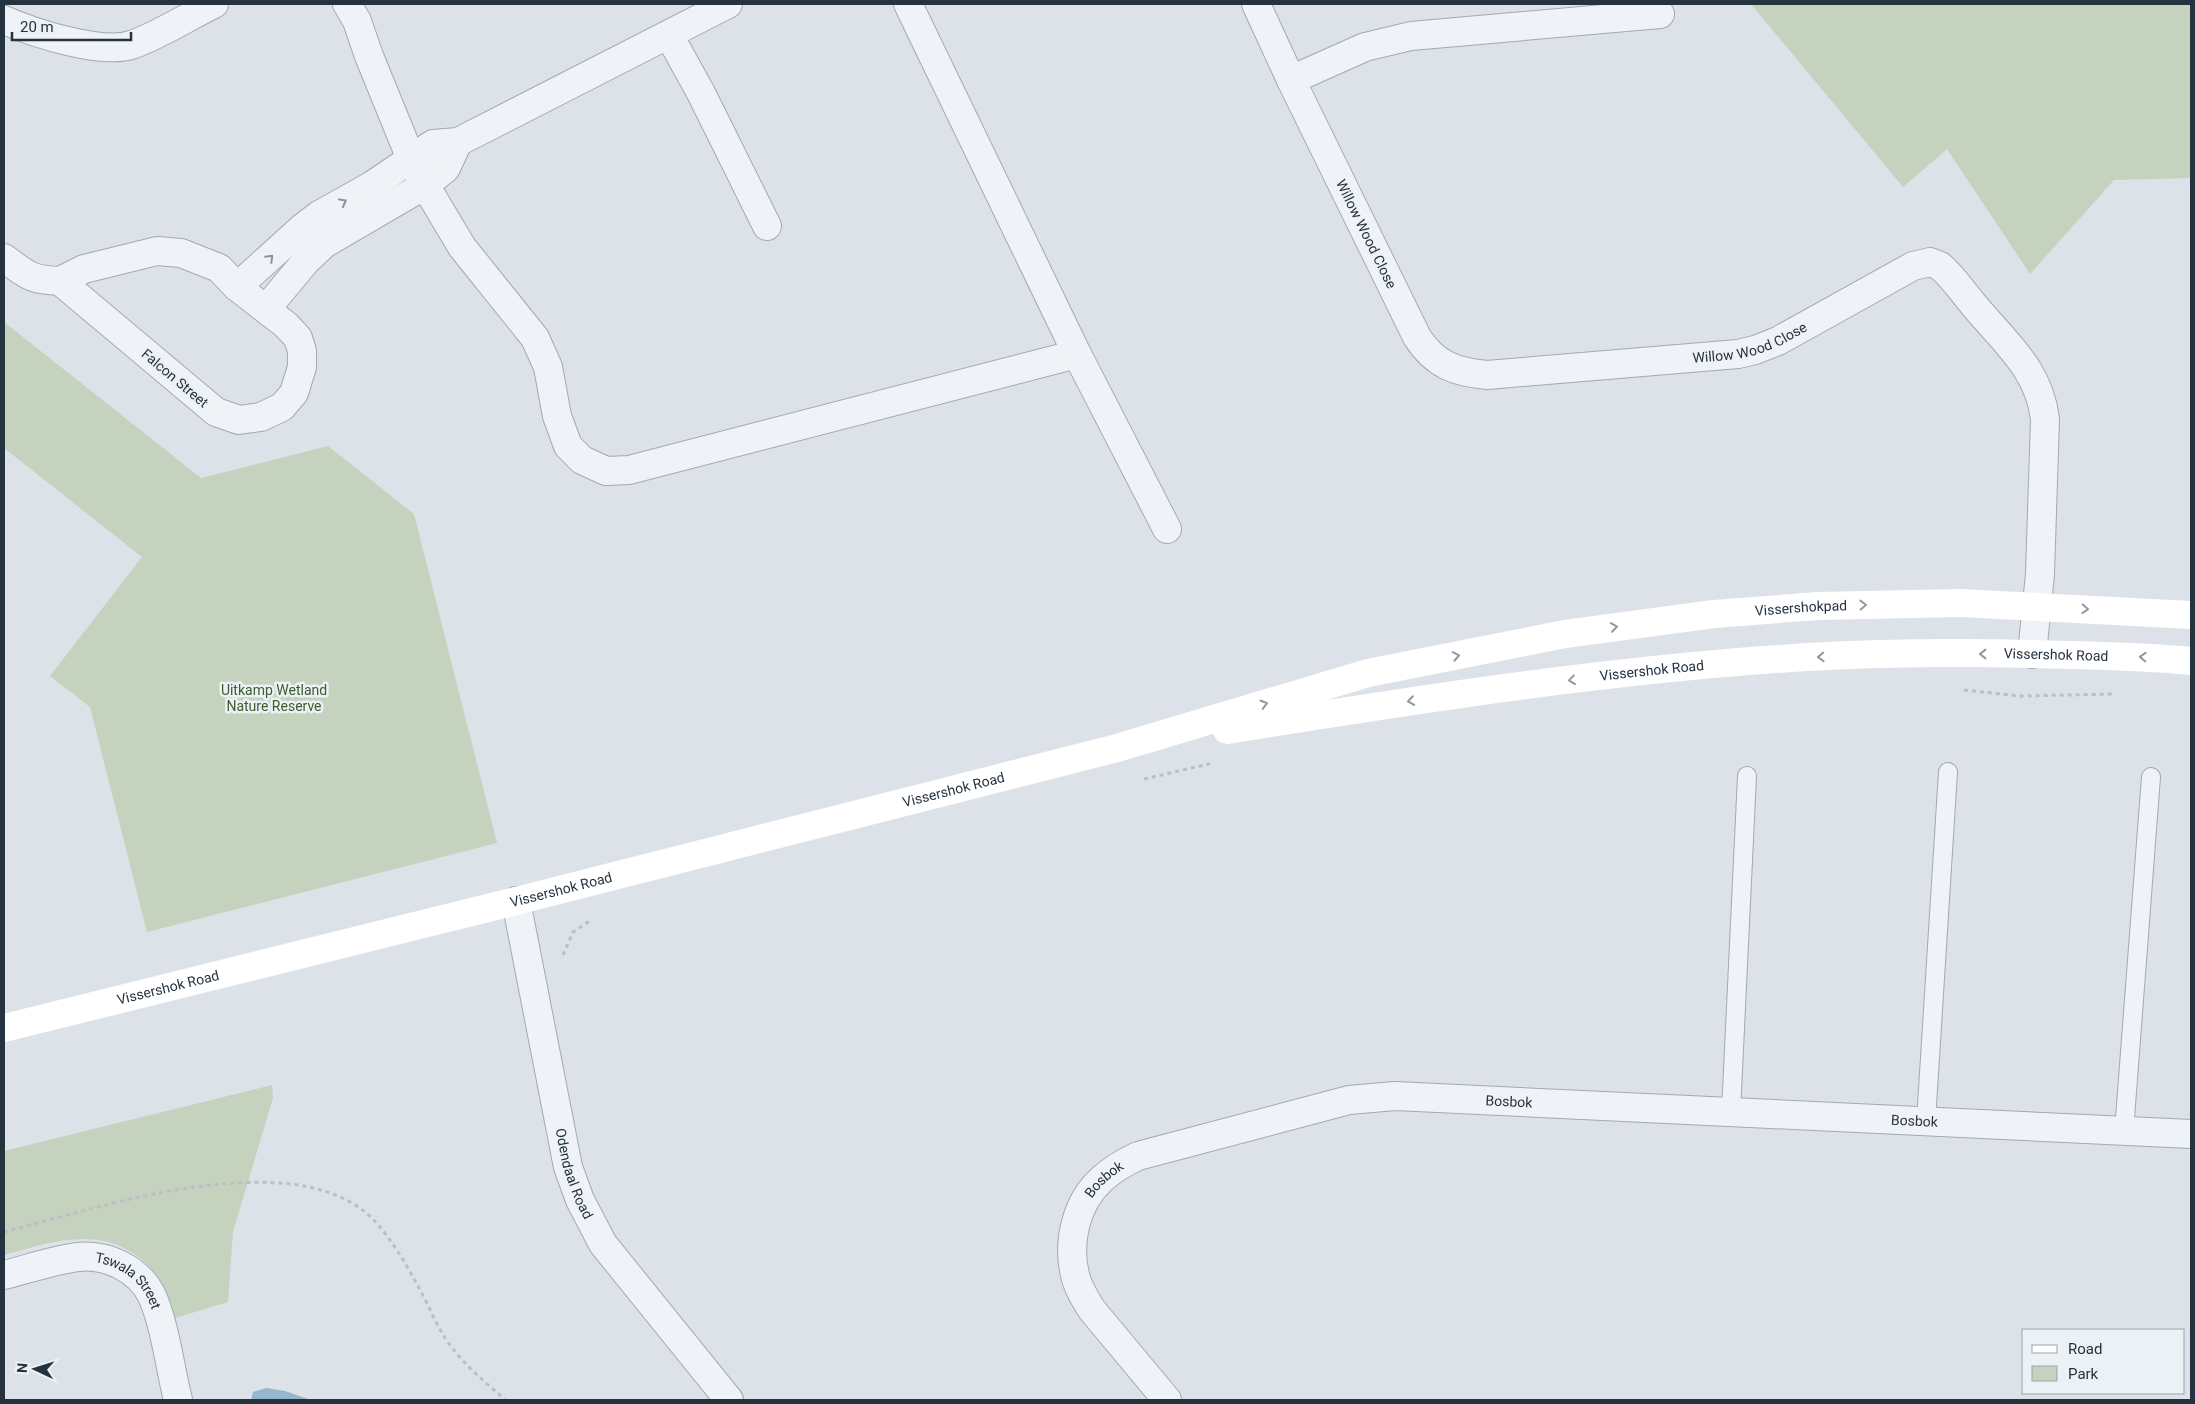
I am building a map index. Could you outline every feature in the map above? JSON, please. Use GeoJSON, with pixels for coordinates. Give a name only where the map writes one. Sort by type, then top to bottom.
{"type":"FeatureCollection","features":[{"type":"Feature","properties":{"kind":"main road","name":"Vissershokpad"},"geometry":{"type":"LineString","coordinates":[[1117,748],[1368,673],[1565,634],[1714,614],[1818,606],[1961,603],[2036,606]]}},
{"type":"Feature","properties":{"kind":"main road"},"geometry":{"type":"LineString","coordinates":[[2036,606],[2191,615]]}},
{"type":"Feature","properties":{"kind":"main road","name":"Vissershok Road"},"geometry":{"type":"LineString","coordinates":[[4,1028],[516,901],[1117,748],[1454,694],[1642,671],[1808,657],[1951,653],[2032,654],[2191,661]]}},
{"type":"Feature","properties":{"kind":"street"},"geometry":{"type":"LineString","coordinates":[[4,20],[84,45],[109,49],[134,45],[214,4]]}},
{"type":"Feature","properties":{"kind":"street"},"geometry":{"type":"LineString","coordinates":[[347,4],[356,21],[411,159],[462,247],[535,338],[548,367],[557,416],[568,446],[582,460],[606,471],[629,470],[1077,354]]}},
{"type":"Feature","properties":{"kind":"street"},"geometry":{"type":"LineString","coordinates":[[237,287],[319,215],[371,186],[433,144],[458,142],[728,4]]}},
{"type":"Feature","properties":{"kind":"street"},"geometry":{"type":"LineString","coordinates":[[908,4],[1077,354],[1167,529]]}},
{"type":"Feature","properties":{"kind":"street","name":"Willow Wood Close"},"geometry":{"type":"LineString","coordinates":[[1256,4],[1291,80],[1417,337],[1424,348],[1450,368],[1469,374],[1487,376],[1738,354],[1778,341],[1913,266],[1930,262],[1940,266],[2010,346],[2027,368],[2040,392],[2045,419],[2040,574],[2032,654]]}},
{"type":"Feature","properties":{"kind":"street"},"geometry":{"type":"LineString","coordinates":[[1291,80],[1365,47],[1411,36],[1660,14]]}},
{"type":"Feature","properties":{"kind":"street"},"geometry":{"type":"LineString","coordinates":[[669,35],[767,226]]}},
{"type":"Feature","properties":{"kind":"street"},"geometry":{"type":"LineString","coordinates":[[266,309],[306,261],[324,244],[425,184],[446,168],[458,142]]}},
{"type":"Feature","properties":{"kind":"street","name":"Falcon Street"},"geometry":{"type":"LineString","coordinates":[[157,252],[181,253],[205,261],[219,268],[237,287],[266,309],[298,338],[302,351],[302,367],[294,393],[282,407],[261,417],[239,420],[216,412],[60,281],[84,269],[157,252]]}},
{"type":"Feature","properties":{"kind":"street"},"geometry":{"type":"LineString","coordinates":[[4,258],[26,275],[38,280],[60,281]]}},
{"type":"Feature","properties":{"kind":"street","name":"Odendaal Road"},"geometry":{"type":"LineString","coordinates":[[516,901],[568,1167],[580,1200],[603,1244],[729,1400]]}},
{"type":"Feature","properties":{"kind":"street","name":"Bosbok"},"geometry":{"type":"LineString","coordinates":[[1167,1400],[1092,1310],[1082,1294],[1075,1276],[1072,1257],[1073,1239],[1078,1217],[1087,1197],[1101,1180],[1118,1166],[1138,1156],[1365,1098],[1395,1096],[2191,1134]]}},
{"type":"Feature","properties":{"kind":"street","name":"Tswala Street"},"geometry":{"type":"LineString","coordinates":[[4,1275],[78,1257],[95,1257],[112,1261],[128,1269],[141,1281],[151,1295],[157,1312],[178,1400]]}},
{"type":"Feature","properties":{"kind":"lane"},"geometry":{"type":"LineString","coordinates":[[1926,1121],[1948,772]]}},
{"type":"Feature","properties":{"kind":"lane"},"geometry":{"type":"LineString","coordinates":[[1731,1112],[1747,776]]}},
{"type":"Feature","properties":{"kind":"lane"},"geometry":{"type":"LineString","coordinates":[[2124,1131],[2151,777]]}},
{"type":"Feature","properties":{"kind":"path"},"geometry":{"type":"LineString","coordinates":[[1960,690],[2019,696],[2118,694]]}},
{"type":"Feature","properties":{"kind":"path"},"geometry":{"type":"LineString","coordinates":[[1137,781],[1222,761]]}},
{"type":"Feature","properties":{"kind":"path"},"geometry":{"type":"LineString","coordinates":[[562,961],[565,947],[573,932],[599,916]]}},
{"type":"Feature","properties":{"kind":"path"},"geometry":{"type":"LineString","coordinates":[[4,1232],[172,1190],[238,1184],[290,1184],[317,1188],[341,1196],[362,1209],[380,1226],[407,1264],[444,1337],[465,1365],[506,1400]]}},
{"type":"Feature","properties":{"kind":"green space"},"geometry":{"type":"Polygon","coordinates":[[[1751,4],[2191,4],[2191,178],[2114,180],[2030,274],[1947,149],[1903,187],[1751,4]]]}},
{"type":"Feature","properties":{"kind":"green space","name":"Uitkamp Wetland Nature Reserve"},"geometry":{"type":"Polygon","coordinates":[[[4,322],[201,478],[328,446],[414,514],[497,843],[147,932],[90,707],[50,676],[142,557],[4,448],[4,322]]]}},
{"type":"Feature","properties":{"kind":"green space"},"geometry":{"type":"Polygon","coordinates":[[[272,1085],[273,1098],[233,1232],[228,1302],[175,1318],[167,1292],[160,1279],[149,1266],[136,1255],[120,1246],[104,1241],[87,1239],[54,1242],[4,1255],[4,1151],[272,1085]]]}},
{"type":"Feature","properties":{"kind":"water"},"geometry":{"type":"Polygon","coordinates":[[[266,1388],[285,1391],[311,1400],[251,1400],[253,1392],[266,1388]]]}}]}
